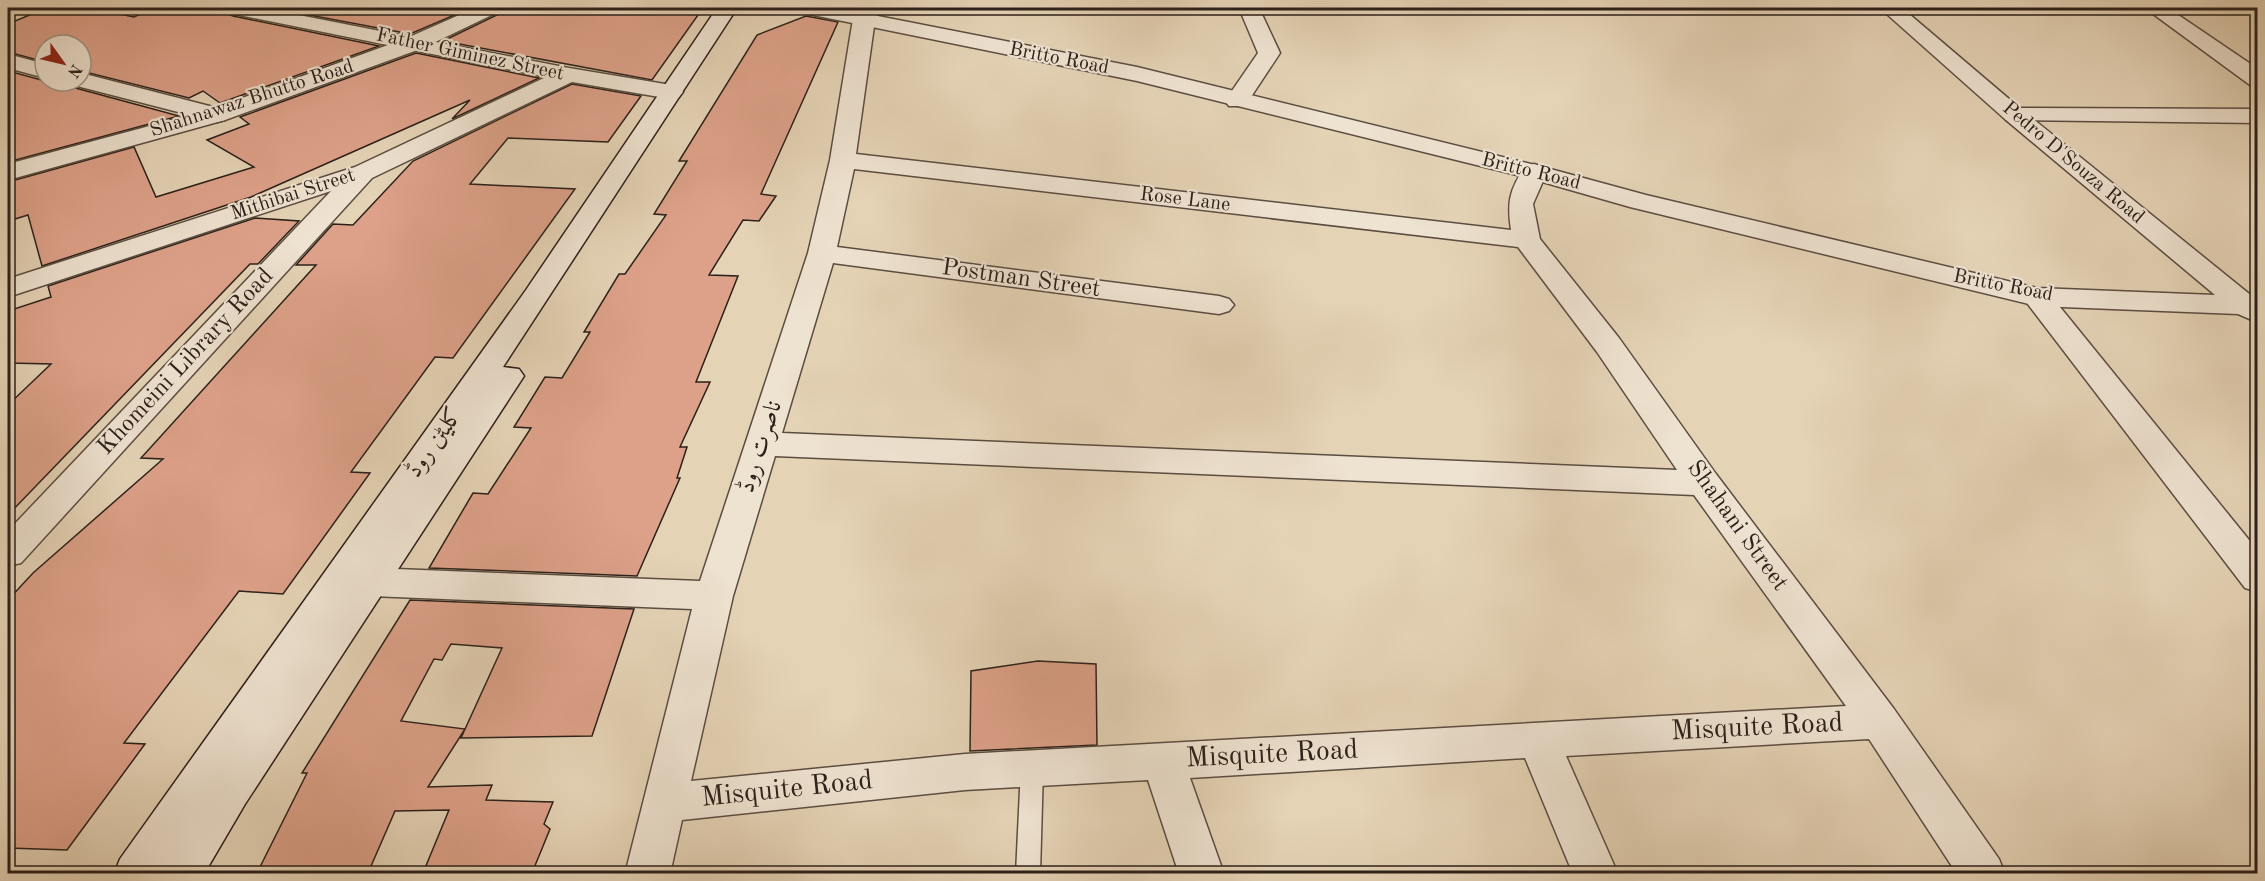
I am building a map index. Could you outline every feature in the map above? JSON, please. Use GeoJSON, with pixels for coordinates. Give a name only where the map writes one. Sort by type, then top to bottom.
{"type":"FeatureCollection","features":[{"type":"Feature","properties":{"kind":"street","name":"Father Giminez Street"},"geometry":{"type":"LineString","coordinates":[[234,8],[569,75],[671,92]]}},
{"type":"Feature","properties":{"kind":"street","name":"Shahnawaz Bhutto Road"},"geometry":{"type":"LineString","coordinates":[[8,172],[218,115],[415,43],[491,8]]}},
{"type":"Feature","properties":{"kind":"street","name":"کلیٹن روڈ"},"geometry":{"type":"LineString","coordinates":[[136,873],[538,294],[727,8]]}},
{"type":"Feature","properties":{"kind":"street","name":"کلیٹن روڈ"},"geometry":{"type":"LineString","coordinates":[[179,873],[230,791],[694,95],[748,8]]}},
{"type":"Feature","properties":{"kind":"street","name":"Britto Road"},"geometry":{"type":"LineString","coordinates":[[808,8],[867,13],[1137,74],[1237,101],[1534,172],[1639,201],[2037,297],[2254,309]]}},
{"type":"Feature","properties":{"kind":"street"},"geometry":{"type":"LineString","coordinates":[[1237,101],[1248,88],[1269,53],[1248,8]]}},
{"type":"Feature","properties":{"kind":"street","name":"Pedro D'Souza Road"},"geometry":{"type":"LineString","coordinates":[[1890,8],[2014,115],[2254,309]]}},
{"type":"Feature","properties":{"kind":"street"},"geometry":{"type":"LineString","coordinates":[[2155,8],[2258,80]]}},
{"type":"Feature","properties":{"kind":"street","name":"ناصرت روڈ"},"geometry":{"type":"LineString","coordinates":[[647,873],[714,596],[822,253],[843,160],[867,13]]}},
{"type":"Feature","properties":{"kind":"street"},"geometry":{"type":"LineString","coordinates":[[8,62],[33,68]]}},
{"type":"Feature","properties":{"kind":"street","name":"Mithibai Street"},"geometry":{"type":"LineString","coordinates":[[8,288],[364,172],[569,75]]}},
{"type":"Feature","properties":{"kind":"street"},"geometry":{"type":"LineString","coordinates":[[93,83],[218,115]]}},
{"type":"Feature","properties":{"kind":"street"},"geometry":{"type":"LineString","coordinates":[[2014,115],[2258,117]]}},
{"type":"Feature","properties":{"kind":"street","name":"Rose Lane"},"geometry":{"type":"LineString","coordinates":[[843,160],[1527,240]]}},
{"type":"Feature","properties":{"kind":"street","name":"Khomeini Library Road"},"geometry":{"type":"LineString","coordinates":[[8,553],[364,172]]}},
{"type":"Feature","properties":{"kind":"street","name":"Shahani Street"},"geometry":{"type":"LineString","coordinates":[[1534,172],[1520,204],[1527,240],[1608,345],[1704,483],[1880,721],[1983,873]]}},
{"type":"Feature","properties":{"kind":"street","name":"Postman Street"},"geometry":{"type":"LineString","coordinates":[[822,253],[1219,305]]}},
{"type":"Feature","properties":{"kind":"street"},"geometry":{"type":"LineString","coordinates":[[2037,297],[2258,578]]}},
{"type":"Feature","properties":{"kind":"street"},"geometry":{"type":"LineString","coordinates":[[762,444],[1704,483]]}},
{"type":"Feature","properties":{"kind":"street"},"geometry":{"type":"LineString","coordinates":[[371,582],[714,596]]}},
{"type":"Feature","properties":{"kind":"street","name":"Misquite Road"},"geometry":{"type":"LineString","coordinates":[[664,803],[965,772],[1880,721]]}},
{"type":"Feature","properties":{"kind":"street"},"geometry":{"type":"LineString","coordinates":[[1538,740],[1596,873]]}},
{"type":"Feature","properties":{"kind":"street"},"geometry":{"type":"LineString","coordinates":[[1163,760],[1202,873]]}},
{"type":"Feature","properties":{"kind":"lane"},"geometry":{"type":"LineString","coordinates":[[1028,873],[1032,768]]}},
{"type":"Feature","properties":{"kind":"building"},"geometry":{"type":"Polygon","coordinates":[[[46,8],[90,8],[134,17],[149,10],[197,11],[197,8],[222,8],[225,13],[233,16],[379,46],[220,103],[203,91],[189,98],[93,74],[93,33],[33,33],[33,59],[8,52],[8,24],[46,8]]]}},
{"type":"Feature","properties":{"kind":"building"},"geometry":{"type":"Polygon","coordinates":[[[272,8],[471,8],[410,34],[272,8]]]}},
{"type":"Feature","properties":{"kind":"building"},"geometry":{"type":"Polygon","coordinates":[[[503,8],[703,8],[652,80],[443,41],[499,14],[503,8]]]}},
{"type":"Feature","properties":{"kind":"building"},"geometry":{"type":"Polygon","coordinates":[[[806,16],[838,22],[761,194],[776,196],[759,221],[743,220],[709,275],[738,276],[696,382],[710,382],[680,447],[687,447],[677,478],[680,478],[637,576],[429,568],[473,493],[488,494],[531,428],[514,427],[545,377],[562,378],[590,332],[584,332],[619,274],[625,274],[666,215],[654,214],[687,161],[679,161],[757,35],[806,16]]]}},
{"type":"Feature","properties":{"kind":"building"},"geometry":{"type":"Polygon","coordinates":[[[416,53],[539,78],[452,119],[470,100],[251,197],[42,266],[28,215],[15,219],[8,195],[8,182],[134,147],[156,197],[254,167],[207,140],[249,124],[240,117],[416,53]]]}},
{"type":"Feature","properties":{"kind":"building"},"geometry":{"type":"Polygon","coordinates":[[[12,72],[33,78],[33,93],[93,93],[179,116],[8,162],[8,74],[12,72]]]}},
{"type":"Feature","properties":{"kind":"building"},"geometry":{"type":"Polygon","coordinates":[[[572,84],[641,96],[608,142],[508,138],[470,184],[575,189],[453,358],[435,357],[351,472],[370,473],[283,594],[239,591],[124,743],[145,744],[67,850],[8,848],[8,600],[33,573],[163,459],[141,458],[316,265],[296,265],[333,224],[353,225],[413,161],[572,84]]]}},
{"type":"Feature","properties":{"kind":"building"},"geometry":{"type":"Polygon","coordinates":[[[255,218],[299,221],[258,264],[250,264],[8,515],[8,405],[51,364],[8,363],[8,311],[51,297],[48,286],[255,218]]]}},
{"type":"Feature","properties":{"kind":"building"},"geometry":{"type":"Polygon","coordinates":[[[410,600],[634,609],[592,736],[461,738],[502,648],[451,644],[442,660],[434,659],[401,721],[465,729],[428,787],[492,785],[486,800],[553,802],[544,824],[550,829],[532,873],[423,873],[449,810],[395,811],[368,873],[257,873],[307,773],[302,773],[410,600]]]}},
{"type":"Feature","properties":{"kind":"building"},"geometry":{"type":"Polygon","coordinates":[[[1038,661],[1096,664],[1097,745],[970,751],[971,671],[1038,661]]]}}]}
